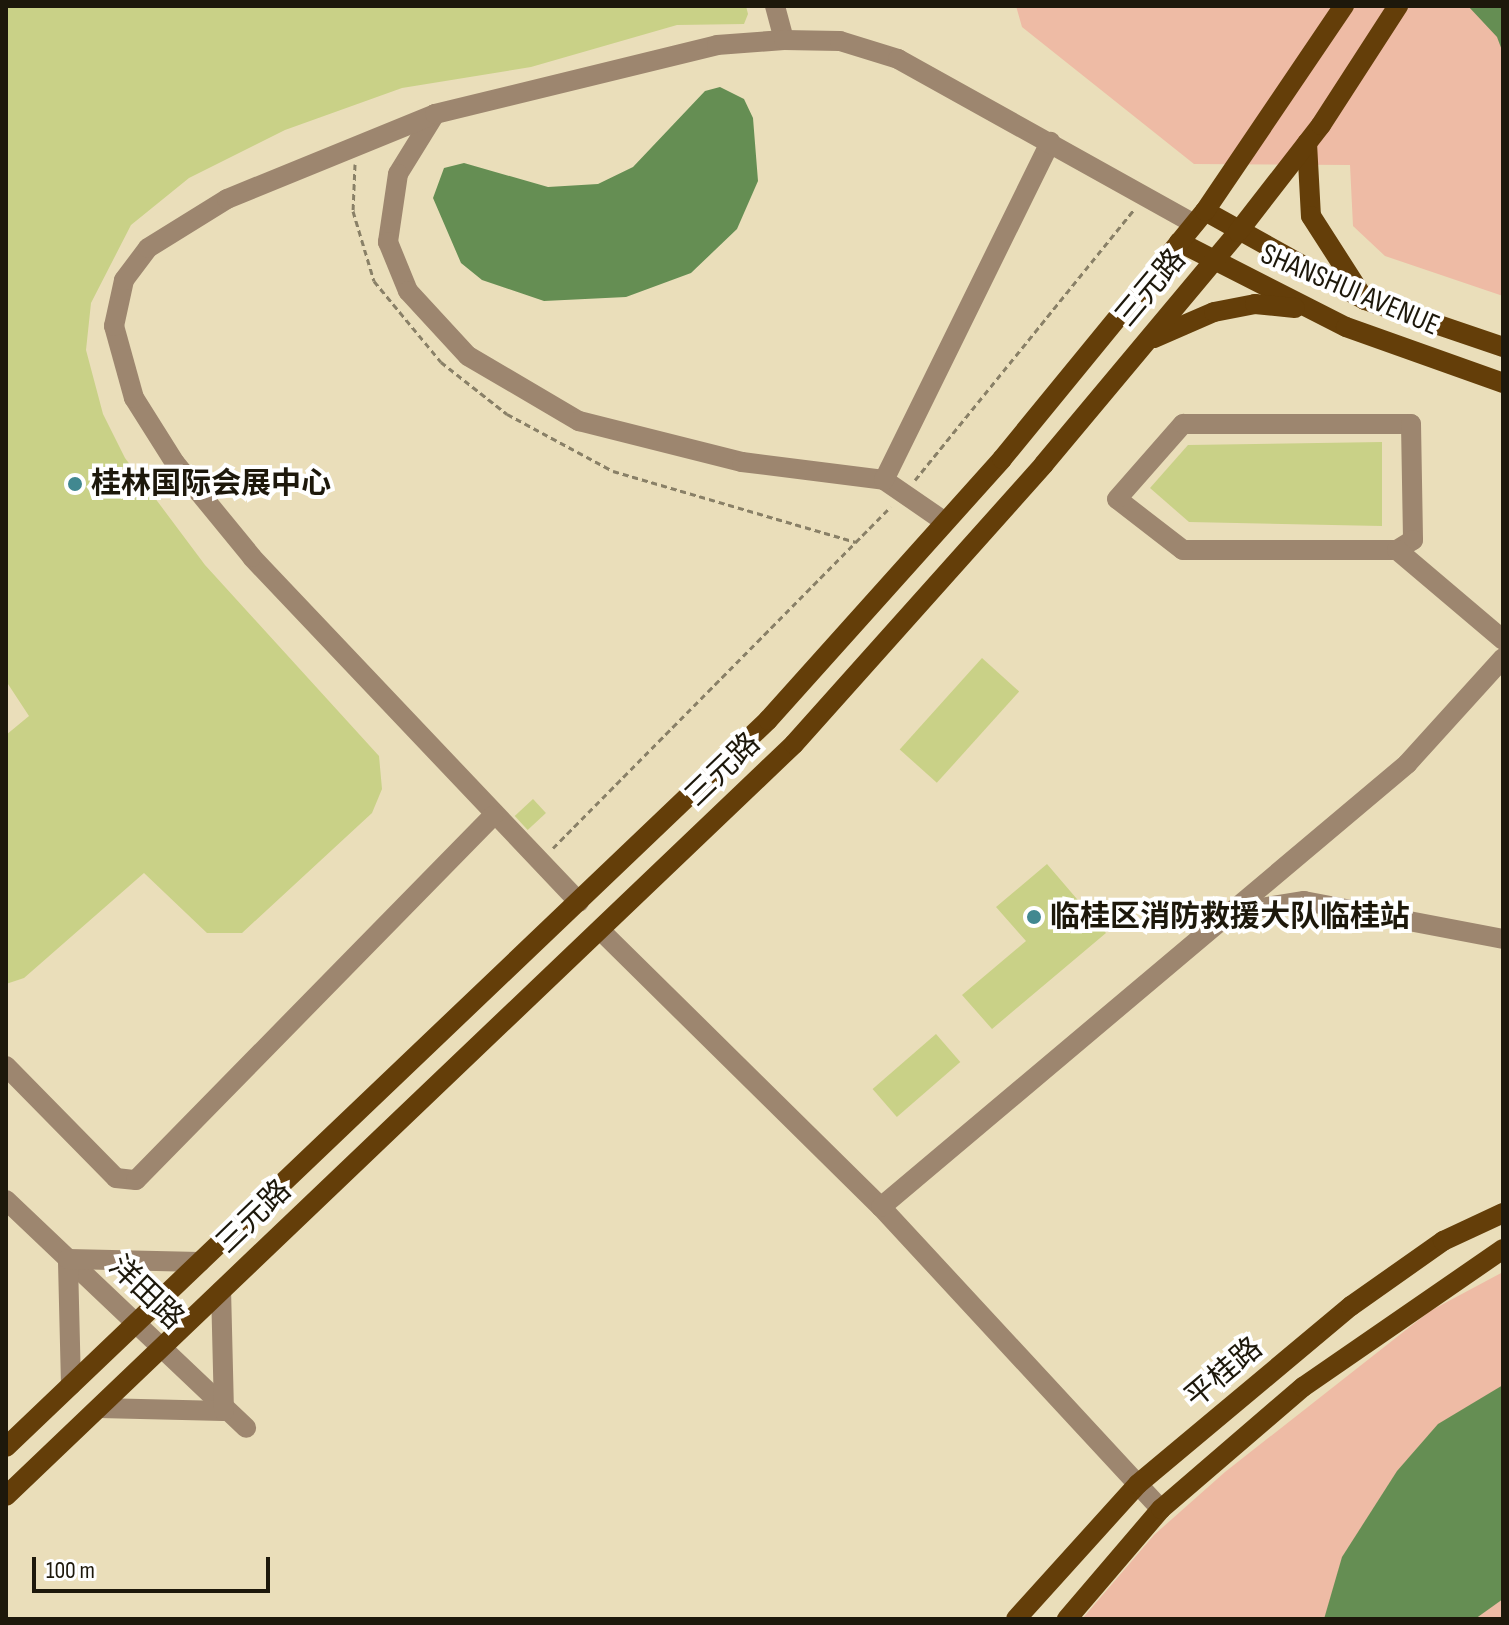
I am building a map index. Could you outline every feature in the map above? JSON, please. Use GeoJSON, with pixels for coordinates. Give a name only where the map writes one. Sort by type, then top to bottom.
{"type":"FeatureCollection","features":[{"type":"Feature","properties":{"kind":"main road","name":"三元路"},"geometry":{"type":"LineString","coordinates":[[6,1447],[768,720],[945,522],[1199,218],[1344,6]]}},
{"type":"Feature","properties":{"kind":"main road","name":"三元路"},"geometry":{"type":"LineString","coordinates":[[6,1496],[794,744],[1238,232],[1307,143],[1397,8]]}},
{"type":"Feature","properties":{"kind":"main road"},"geometry":{"type":"LineString","coordinates":[[1307,143],[1311,216],[1365,300]]}},
{"type":"Feature","properties":{"kind":"main road","name":"SHANSHUI AVENUE"},"geometry":{"type":"LineString","coordinates":[[1199,218],[1238,232],[1365,300],[1503,347]]}},
{"type":"Feature","properties":{"kind":"main road","name":"SHANSHUI AVENUE"},"geometry":{"type":"LineString","coordinates":[[1179,242],[1318,313],[1503,383]]}},
{"type":"Feature","properties":{"kind":"main road"},"geometry":{"type":"LineString","coordinates":[[1143,344],[1181,323],[1255,304],[1318,313]]}},
{"type":"Feature","properties":{"kind":"main road","name":"平桂路"},"geometry":{"type":"LineString","coordinates":[[1016,1619],[1138,1484],[1351,1306],[1443,1241],[1503,1213]]}},
{"type":"Feature","properties":{"kind":"main road","name":"平桂路"},"geometry":{"type":"LineString","coordinates":[[1067,1619],[1161,1509],[1303,1387],[1503,1249]]}},
{"type":"Feature","properties":{"kind":"street"},"geometry":{"type":"LineString","coordinates":[[775,6],[784,40]]}},
{"type":"Feature","properties":{"kind":"street"},"geometry":{"type":"LineString","coordinates":[[579,902],[493,816],[252,557],[175,463],[134,398],[114,326],[124,280],[168,231],[227,199],[435,114],[717,45],[784,40],[840,41],[898,59],[1145,197],[1199,218]]}},
{"type":"Feature","properties":{"kind":"street"},"geometry":{"type":"LineString","coordinates":[[435,114],[398,174],[388,242],[408,291],[468,356],[536,400],[627,436],[884,480],[945,522]]}},
{"type":"Feature","properties":{"kind":"street"},"geometry":{"type":"LineString","coordinates":[[884,480],[1050,142]]}},
{"type":"Feature","properties":{"kind":"street"},"geometry":{"type":"LineString","coordinates":[[1397,550],[1413,540],[1411,424],[1183,424],[1117,499],[1183,550],[1397,550],[1503,640]]}},
{"type":"Feature","properties":{"kind":"street"},"geometry":{"type":"LineString","coordinates":[[881,1207],[1407,764],[1503,658]]}},
{"type":"Feature","properties":{"kind":"street"},"geometry":{"type":"LineString","coordinates":[[6,1066],[116,1178],[136,1180],[493,816]]}},
{"type":"Feature","properties":{"kind":"street"},"geometry":{"type":"LineString","coordinates":[[1233,912],[1304,901],[1503,939]]}},
{"type":"Feature","properties":{"kind":"street"},"geometry":{"type":"LineString","coordinates":[[600,930],[881,1207],[1161,1509]]}},
{"type":"Feature","properties":{"kind":"street","name":"洋田路"},"geometry":{"type":"LineString","coordinates":[[6,1200],[224,1411],[246,1428]]}},
{"type":"Feature","properties":{"kind":"street"},"geometry":{"type":"LineString","coordinates":[[71,1385],[68,1259],[200,1262]]}},
{"type":"Feature","properties":{"kind":"street"},"geometry":{"type":"LineString","coordinates":[[99,1408],[224,1411],[221,1291]]}},
{"type":"Feature","properties":{"kind":"path"},"geometry":{"type":"LineString","coordinates":[[539,862],[904,494],[1145,197]]}},
{"type":"Feature","properties":{"kind":"shaded area"},"geometry":{"type":"Polygon","coordinates":[[[1016,6],[1503,6],[1503,296],[1385,256],[1353,226],[1350,165],[1194,164],[1022,27],[1016,6]]]}},
{"type":"Feature","properties":{"kind":"shaded area"},"geometry":{"type":"Polygon","coordinates":[[[1468,6],[1503,6],[1503,53],[1497,37],[1468,6]]]}},
{"type":"Feature","properties":{"kind":"shaded area"},"geometry":{"type":"Polygon","coordinates":[[[720,87],[744,99],[753,118],[758,181],[737,229],[691,273],[626,297],[544,301],[482,280],[461,263],[433,198],[444,168],[464,163],[548,187],[598,184],[633,167],[705,91],[720,87]]]}},
{"type":"Feature","properties":{"kind":"shaded area"},"geometry":{"type":"Polygon","coordinates":[[[1503,1272],[1503,1619],[1082,1619],[1154,1535],[1225,1472],[1430,1311],[1503,1272]]]}},
{"type":"Feature","properties":{"kind":"shaded area"},"geometry":{"type":"Polygon","coordinates":[[[1503,1385],[1503,1599],[1475,1619],[1324,1619],[1342,1557],[1397,1471],[1438,1424],[1503,1385]]]}},
{"type":"Feature","properties":{"kind":"building","name":"桂林国际会展中心"},"geometry":{"type":"Polygon","coordinates":[[[6,6],[746,6],[748,14],[744,24],[677,25],[531,67],[402,88],[285,130],[189,178],[131,225],[91,303],[86,350],[103,414],[125,458],[205,565],[379,756],[382,789],[372,813],[242,933],[207,933],[144,873],[24,978],[6,984],[6,735],[29,716],[6,681],[6,6]]]}},
{"type":"Feature","properties":{"kind":"building"},"geometry":{"type":"Polygon","coordinates":[[[1382,442],[1382,526],[1189,522],[1150,488],[1188,445],[1382,442]]]}},
{"type":"Feature","properties":{"kind":"building"},"geometry":{"type":"Polygon","coordinates":[[[982,658],[1019,691],[937,783],[900,749],[982,658]]]}},
{"type":"Feature","properties":{"kind":"building"},"geometry":{"type":"Polygon","coordinates":[[[533,799],[546,813],[528,830],[515,816],[533,799]]]}},
{"type":"Feature","properties":{"kind":"building"},"geometry":{"type":"Polygon","coordinates":[[[1047,864],[1106,933],[992,1029],[962,995],[1026,941],[996,907],[1047,864]]]}},
{"type":"Feature","properties":{"kind":"building"},"geometry":{"type":"Polygon","coordinates":[[[936,1034],[960,1062],[897,1117],[873,1089],[936,1034]]]}},
{"type":"Feature","properties":{"kind":"place","name":"桂林国际会展中心"},"geometry":{"type":"Point","coordinates":[75,484]}},
{"type":"Feature","properties":{"kind":"place","name":"临桂区消防救援大队临桂站"},"geometry":{"type":"Point","coordinates":[1034,917]}}]}
